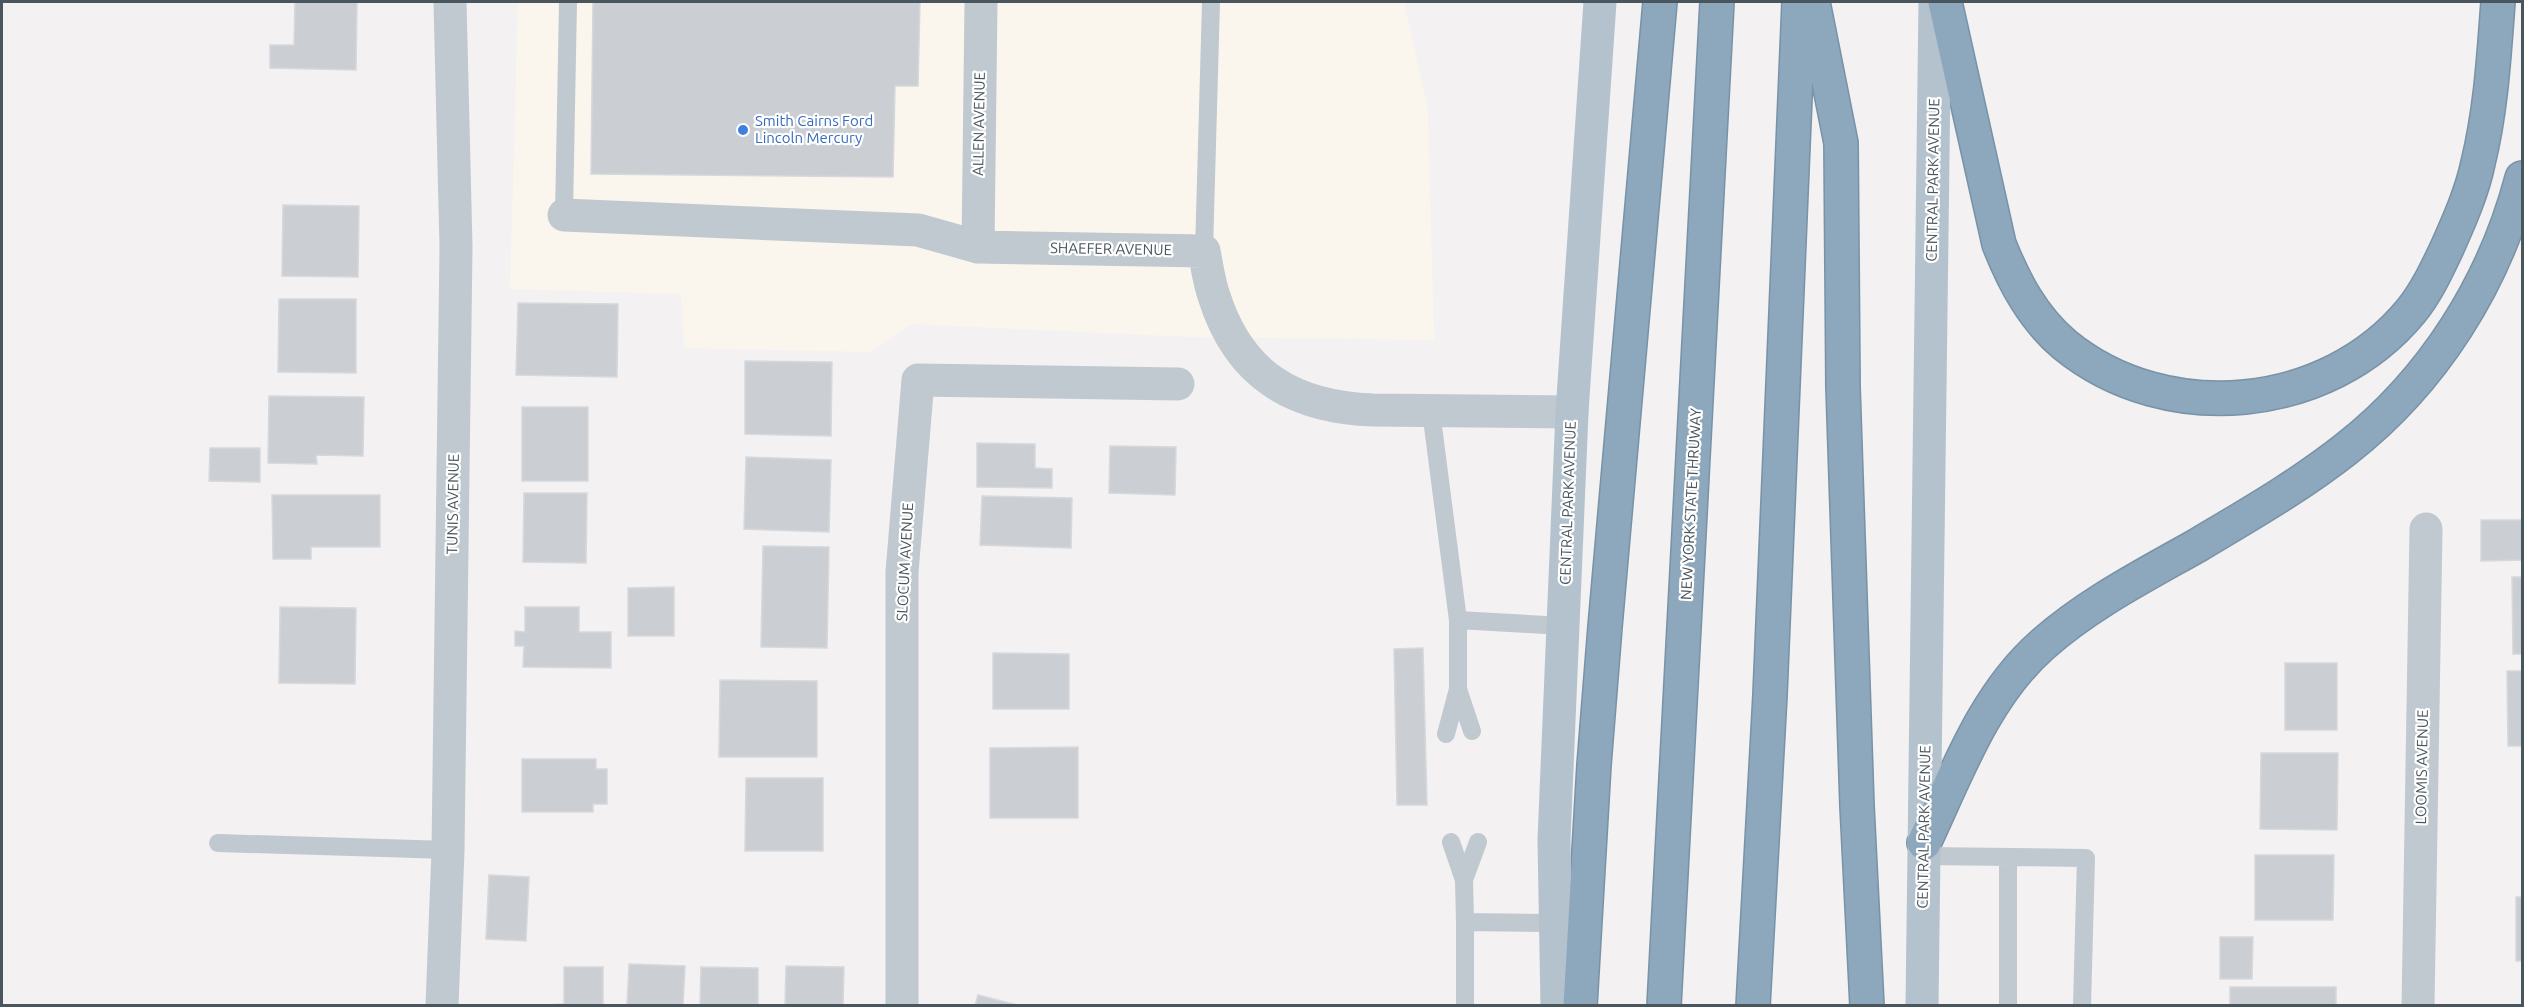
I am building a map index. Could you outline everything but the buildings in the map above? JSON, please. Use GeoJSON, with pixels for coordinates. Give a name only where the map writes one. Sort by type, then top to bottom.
{"type":"FeatureCollection","features":[{"type":"Feature","properties":{"kind":"highway"},"geometry":{"type":"LineString","coordinates":[[1580,1005],[1594,765],[1660,2]]}},
{"type":"Feature","properties":{"kind":"highway","name":"NEW YORK STATE THRUWAY"},"geometry":{"type":"LineString","coordinates":[[1664,1005],[1717,2]]}},
{"type":"Feature","properties":{"kind":"highway"},"geometry":{"type":"LineString","coordinates":[[1753,1005],[1770,695],[1799,2]]}},
{"type":"Feature","properties":{"kind":"highway"},"geometry":{"type":"LineString","coordinates":[[1813,2],[1841,143],[1843,387],[1867,1005]]}},
{"type":"Feature","properties":{"kind":"highway"},"geometry":{"type":"LineString","coordinates":[[1944,2],[1999,244],[2013,278],[2036,315],[2073,350],[2105,372],[2147,390],[2190,397],[2236,399],[2284,391],[2330,376],[2371,351],[2412,310],[2438,267],[2478,165],[2487,118],[2498,2]]}},
{"type":"Feature","properties":{"kind":"highway"},"geometry":{"type":"LineString","coordinates":[[1924,849],[1993,703],[2014,674],[2041,645],[2112,595],[2305,479],[2347,449],[2385,416],[2415,383],[2449,340],[2490,268],[2513,213],[2523,178]]}},
{"type":"Feature","properties":{"kind":"main road","name":"CENTRAL PARK AVENUE"},"geometry":{"type":"LineString","coordinates":[[1557,1005],[1554,840],[1572,412],[1600,2]]}},
{"type":"Feature","properties":{"kind":"main road","name":"CENTRAL PARK AVENUE"},"geometry":{"type":"LineString","coordinates":[[1922,1005],[1935,2]]}},
{"type":"Feature","properties":{"kind":"street","name":"TUNIS AVENUE"},"geometry":{"type":"LineString","coordinates":[[442,1005],[448,850],[456,247],[450,2]]}},
{"type":"Feature","properties":{"kind":"street","name":"ALLEN AVENUE"},"geometry":{"type":"LineString","coordinates":[[978,247],[981,2]]}},
{"type":"Feature","properties":{"kind":"street","name":"SHAEFER AVENUE"},"geometry":{"type":"LineString","coordinates":[[564,215],[918,230],[978,247],[1204,251]]}},
{"type":"Feature","properties":{"kind":"street"},"geometry":{"type":"LineString","coordinates":[[1204,251],[1214,296],[1241,351],[1259,372],[1285,390],[1311,402],[1342,409],[1572,412]]}},
{"type":"Feature","properties":{"kind":"street","name":"SLOCUM AVENUE"},"geometry":{"type":"LineString","coordinates":[[902,1005],[902,572],[918,380],[1178,384]]}},
{"type":"Feature","properties":{"kind":"street","name":"LOOMIS AVENUE"},"geometry":{"type":"LineString","coordinates":[[2418,1005],[2426,530]]}},
{"type":"Feature","properties":{"kind":"lane"},"geometry":{"type":"LineString","coordinates":[[564,215],[568,2]]}},
{"type":"Feature","properties":{"kind":"lane"},"geometry":{"type":"LineString","coordinates":[[1204,251],[1211,2]]}},
{"type":"Feature","properties":{"kind":"lane"},"geometry":{"type":"LineString","coordinates":[[1431,411],[1458,620],[1458,689],[1446,734]]}},
{"type":"Feature","properties":{"kind":"lane"},"geometry":{"type":"LineString","coordinates":[[1458,620],[1563,626]]}},
{"type":"Feature","properties":{"kind":"lane"},"geometry":{"type":"LineString","coordinates":[[1458,689],[1472,731]]}},
{"type":"Feature","properties":{"kind":"lane"},"geometry":{"type":"LineString","coordinates":[[1451,842],[1464,880],[1465,1005]]}},
{"type":"Feature","properties":{"kind":"lane"},"geometry":{"type":"LineString","coordinates":[[1464,880],[1479,842]]}},
{"type":"Feature","properties":{"kind":"lane"},"geometry":{"type":"LineString","coordinates":[[218,843],[448,850]]}},
{"type":"Feature","properties":{"kind":"lane"},"geometry":{"type":"LineString","coordinates":[[1924,849],[2008,858],[2086,858],[2076,931],[2078,995]]}},
{"type":"Feature","properties":{"kind":"lane"},"geometry":{"type":"LineString","coordinates":[[2008,858],[2013,929],[2011,994]]}},
{"type":"Feature","properties":{"kind":"lane"},"geometry":{"type":"LineString","coordinates":[[1465,922],[1556,923]]}},
{"type":"Feature","properties":{"kind":"shaded area"},"geometry":{"type":"Polygon","coordinates":[[[518,2],[1404,2],[1428,110],[1434,340],[1191,337],[911,324],[871,352],[684,348],[681,294],[510,289],[518,2]]]}},
{"type":"Feature","properties":{"kind":"place","name":"Smith Cairns Ford Lincoln Mercury"},"geometry":{"type":"Point","coordinates":[743,130]}}]}
